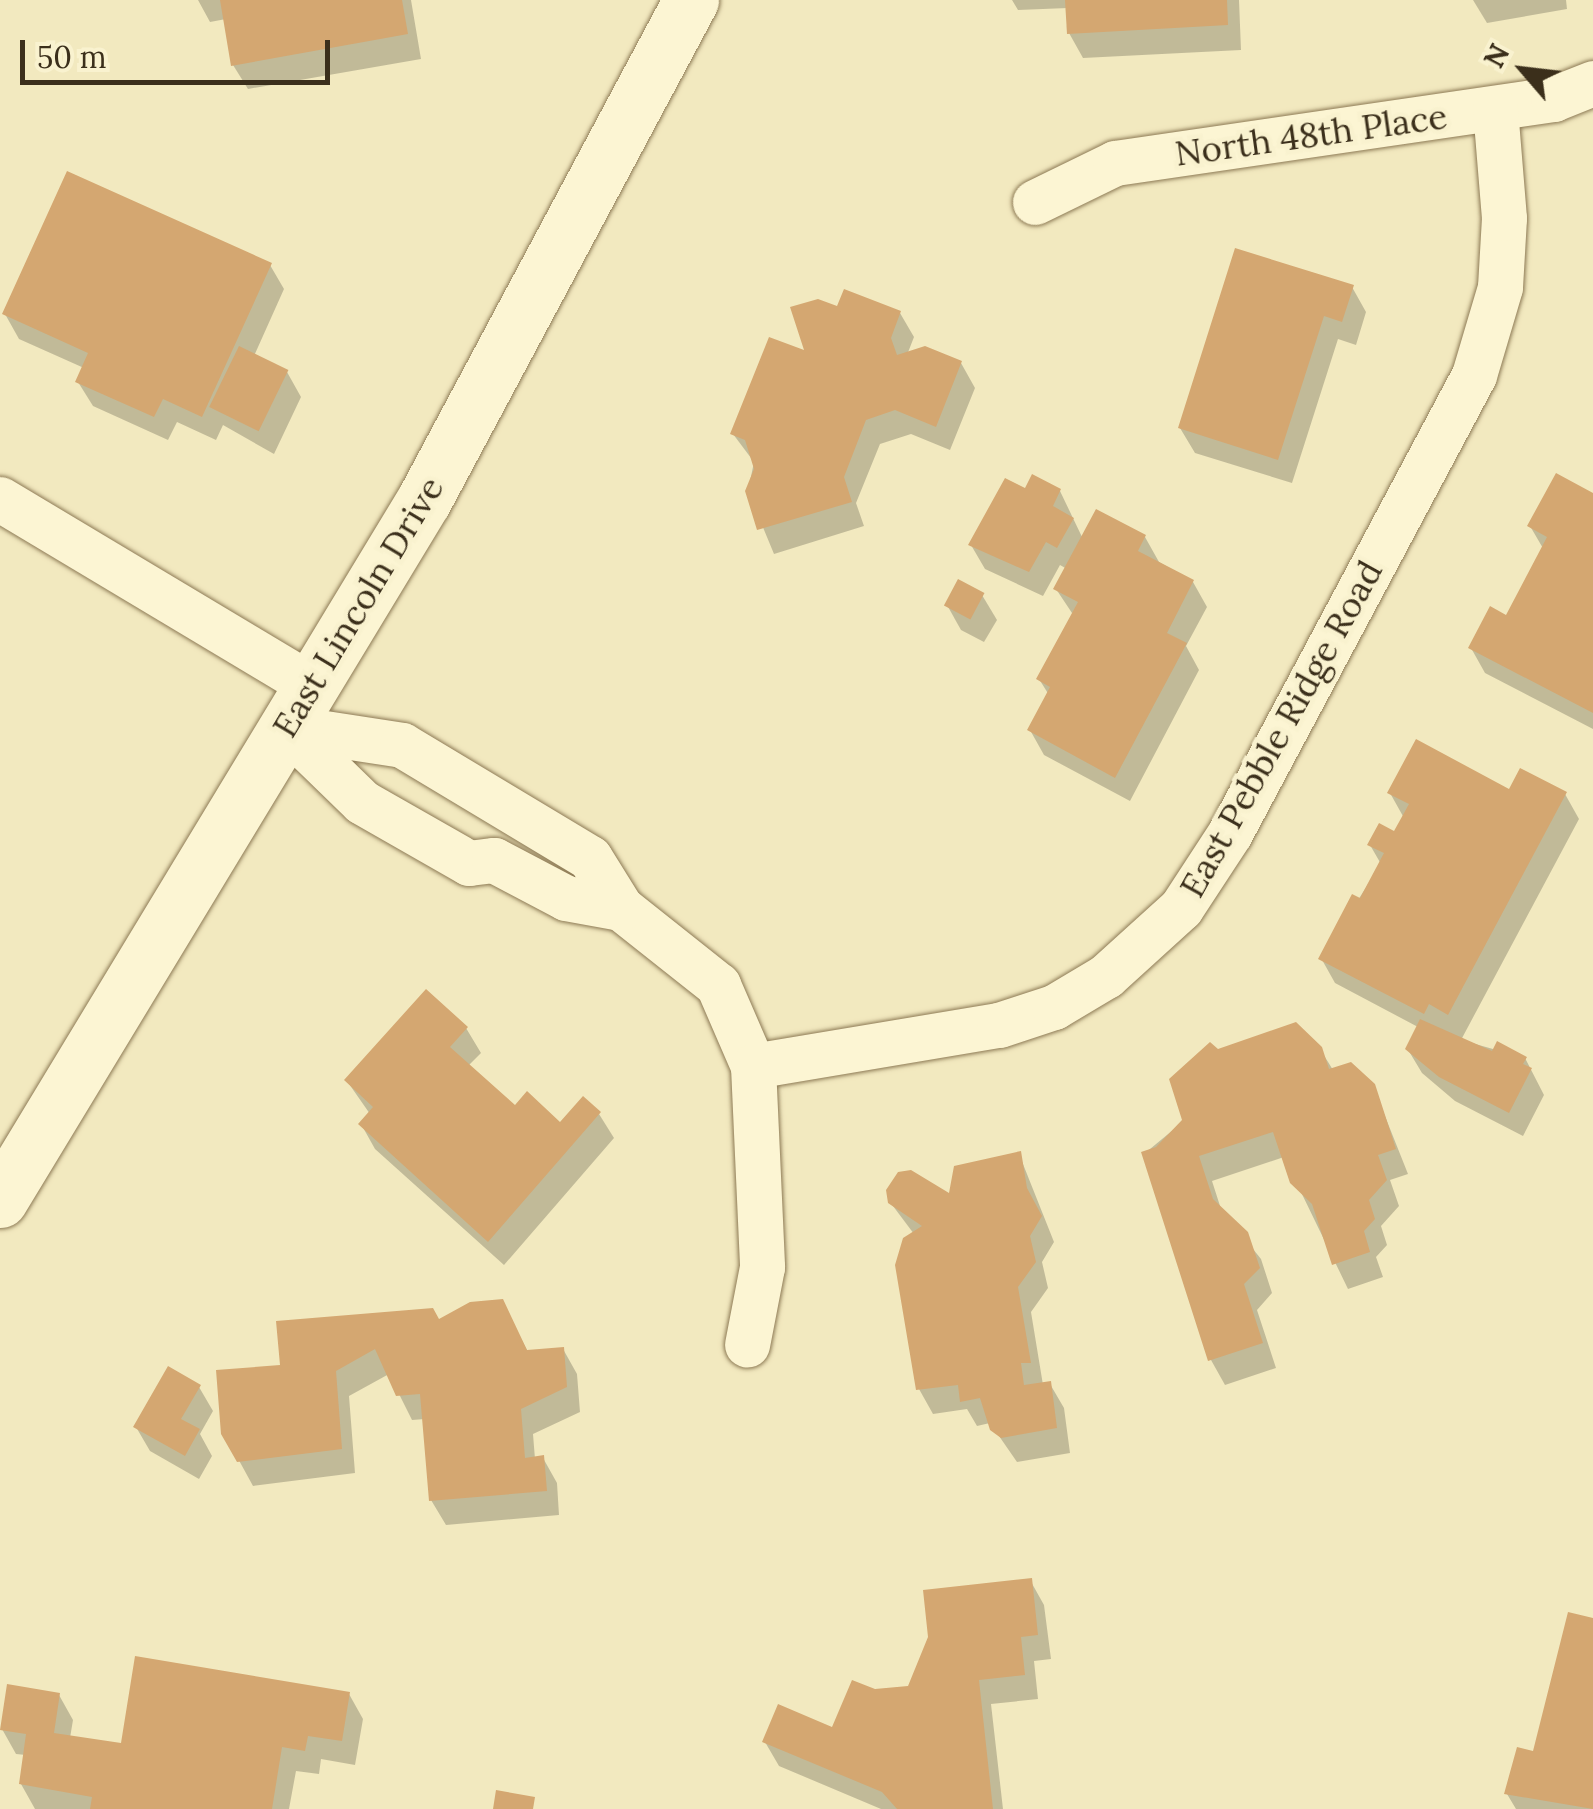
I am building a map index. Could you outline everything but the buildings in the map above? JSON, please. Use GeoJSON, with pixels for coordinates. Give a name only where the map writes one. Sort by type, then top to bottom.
{"type":"FeatureCollection","features":[{"type":"Feature","properties":{"kind":"main road","name":"East Lincoln Drive"},"geometry":{"type":"LineString","coordinates":[[0,1200],[519,330],[691,0]]}},
{"type":"Feature","properties":{"kind":"street","name":"North 48th Place"},"geometry":{"type":"LineString","coordinates":[[1035,202],[1114,163],[1554,100],[1593,83]]}},
{"type":"Feature","properties":{"kind":"street","name":"East Pebble Ridge Road"},"geometry":{"type":"LineString","coordinates":[[752,1066],[998,1025],[1054,1007],[1106,976],[1181,908],[1230,834],[1474,374],[1500,286],[1504,218],[1495,108]]}},
{"type":"Feature","properties":{"kind":"street"},"geometry":{"type":"LineString","coordinates":[[0,499],[298,706],[402,745],[590,858],[621,908],[718,984],[752,1066],[762,1268],[747,1345]]}},
{"type":"Feature","properties":{"kind":"street"},"geometry":{"type":"LineString","coordinates":[[298,706],[362,802],[468,863],[494,860],[566,898],[621,908]]}},
{"type":"Feature","properties":{"kind":"street"},"geometry":{"type":"LineString","coordinates":[[494,860],[521,816]]}}]}
